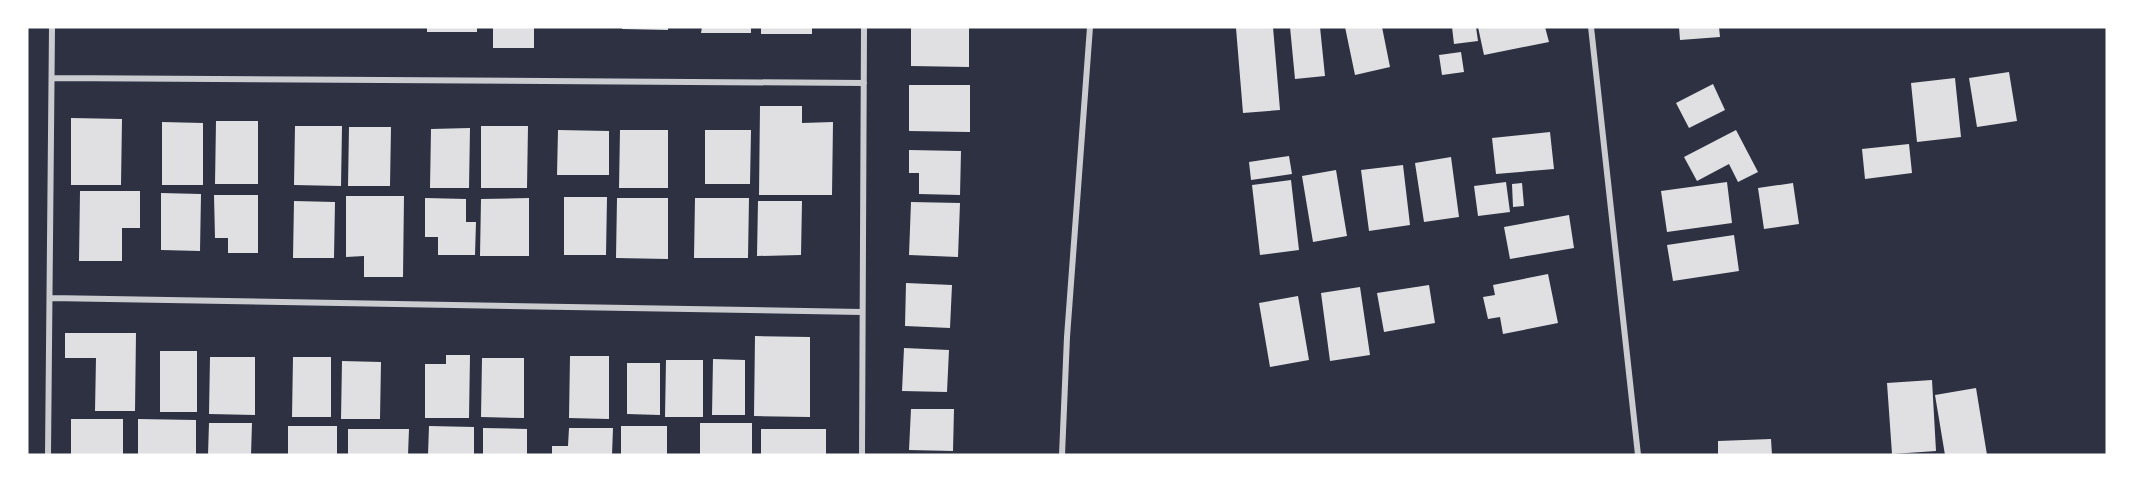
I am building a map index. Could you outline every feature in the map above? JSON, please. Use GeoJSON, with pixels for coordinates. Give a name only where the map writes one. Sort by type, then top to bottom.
{"type":"FeatureCollection","features":[{"type":"Feature","properties":{"kind":"street"},"geometry":{"type":"LineString","coordinates":[[48,455],[52,27]]}},
{"type":"Feature","properties":{"kind":"street"},"geometry":{"type":"LineString","coordinates":[[862,455],[864,27]]}},
{"type":"Feature","properties":{"kind":"street"},"geometry":{"type":"LineString","coordinates":[[1062,455],[1066,337],[1089,27]]}},
{"type":"Feature","properties":{"kind":"street"},"geometry":{"type":"LineString","coordinates":[[1591,27],[1638,455]]}},
{"type":"Feature","properties":{"kind":"street"},"geometry":{"type":"LineString","coordinates":[[52,78],[864,83]]}},
{"type":"Feature","properties":{"kind":"street"},"geometry":{"type":"LineString","coordinates":[[50,298],[862,312]]}},
{"type":"Feature","properties":{"kind":"building"},"geometry":{"type":"Polygon","coordinates":[[[427,27],[477,27],[477,32],[427,32],[427,27]]]}},
{"type":"Feature","properties":{"kind":"building"},"geometry":{"type":"Polygon","coordinates":[[[493,27],[534,27],[534,48],[493,48],[493,27]]]}},
{"type":"Feature","properties":{"kind":"building"},"geometry":{"type":"Polygon","coordinates":[[[622,27],[668,27],[668,30],[622,29],[622,27]]]}},
{"type":"Feature","properties":{"kind":"building"},"geometry":{"type":"Polygon","coordinates":[[[702,27],[751,27],[751,33],[701,33],[702,27]]]}},
{"type":"Feature","properties":{"kind":"building"},"geometry":{"type":"Polygon","coordinates":[[[761,27],[812,27],[812,34],[761,34],[761,27]]]}},
{"type":"Feature","properties":{"kind":"building"},"geometry":{"type":"Polygon","coordinates":[[[911,27],[969,27],[969,67],[911,66],[911,27]]]}},
{"type":"Feature","properties":{"kind":"building"},"geometry":{"type":"Polygon","coordinates":[[[1273,27],[1280,110],[1243,113],[1236,28],[1273,27]]]}},
{"type":"Feature","properties":{"kind":"building"},"geometry":{"type":"Polygon","coordinates":[[[1290,27],[1320,27],[1325,76],[1295,79],[1290,27]]]}},
{"type":"Feature","properties":{"kind":"building"},"geometry":{"type":"Polygon","coordinates":[[[1345,27],[1382,27],[1390,67],[1355,75],[1345,27]]]}},
{"type":"Feature","properties":{"kind":"building"},"geometry":{"type":"Polygon","coordinates":[[[1452,27],[1476,27],[1478,41],[1454,44],[1452,27]]]}},
{"type":"Feature","properties":{"kind":"building"},"geometry":{"type":"Polygon","coordinates":[[[1478,27],[1545,27],[1549,42],[1484,55],[1478,27]]]}},
{"type":"Feature","properties":{"kind":"building"},"geometry":{"type":"Polygon","coordinates":[[[1679,27],[1719,27],[1720,37],[1680,40],[1679,27]]]}},
{"type":"Feature","properties":{"kind":"building"},"geometry":{"type":"Polygon","coordinates":[[[1461,52],[1464,72],[1442,75],[1439,55],[1461,52]]]}},
{"type":"Feature","properties":{"kind":"building"},"geometry":{"type":"Polygon","coordinates":[[[2009,72],[2017,121],[1977,127],[1969,78],[2009,72]]]}},
{"type":"Feature","properties":{"kind":"building"},"geometry":{"type":"Polygon","coordinates":[[[1955,78],[1961,137],[1917,142],[1911,83],[1955,78]]]}},
{"type":"Feature","properties":{"kind":"building"},"geometry":{"type":"Polygon","coordinates":[[[1713,84],[1725,110],[1689,128],[1676,103],[1713,84]]]}},
{"type":"Feature","properties":{"kind":"building"},"geometry":{"type":"Polygon","coordinates":[[[909,85],[970,85],[970,132],[909,131],[909,85]]]}},
{"type":"Feature","properties":{"kind":"building"},"geometry":{"type":"Polygon","coordinates":[[[760,106],[802,106],[802,123],[833,122],[832,195],[759,195],[760,106]]]}},
{"type":"Feature","properties":{"kind":"building"},"geometry":{"type":"Polygon","coordinates":[[[71,118],[122,119],[121,185],[71,185],[71,118]]]}},
{"type":"Feature","properties":{"kind":"building"},"geometry":{"type":"Polygon","coordinates":[[[216,121],[258,121],[258,184],[215,184],[216,121]]]}},
{"type":"Feature","properties":{"kind":"building"},"geometry":{"type":"Polygon","coordinates":[[[162,122],[203,123],[203,185],[162,185],[162,122]]]}},
{"type":"Feature","properties":{"kind":"building"},"geometry":{"type":"Polygon","coordinates":[[[295,126],[342,126],[341,186],[294,185],[295,126]]]}},
{"type":"Feature","properties":{"kind":"building"},"geometry":{"type":"Polygon","coordinates":[[[481,126],[528,126],[527,188],[481,188],[481,126]]]}},
{"type":"Feature","properties":{"kind":"building"},"geometry":{"type":"Polygon","coordinates":[[[349,127],[391,127],[390,186],[348,186],[349,127]]]}},
{"type":"Feature","properties":{"kind":"building"},"geometry":{"type":"Polygon","coordinates":[[[470,128],[469,188],[430,188],[431,129],[470,128]]]}},
{"type":"Feature","properties":{"kind":"building"},"geometry":{"type":"Polygon","coordinates":[[[558,130],[609,131],[609,175],[557,175],[558,130]]]}},
{"type":"Feature","properties":{"kind":"building"},"geometry":{"type":"Polygon","coordinates":[[[620,130],[668,130],[668,188],[619,188],[620,130]]]}},
{"type":"Feature","properties":{"kind":"building"},"geometry":{"type":"Polygon","coordinates":[[[705,130],[751,130],[750,184],[705,184],[705,130]]]}},
{"type":"Feature","properties":{"kind":"building"},"geometry":{"type":"Polygon","coordinates":[[[1736,130],[1758,172],[1738,182],[1729,164],[1697,181],[1684,157],[1736,130]]]}},
{"type":"Feature","properties":{"kind":"building"},"geometry":{"type":"Polygon","coordinates":[[[1550,132],[1554,169],[1496,174],[1492,138],[1550,132]]]}},
{"type":"Feature","properties":{"kind":"building"},"geometry":{"type":"Polygon","coordinates":[[[1909,144],[1912,173],[1865,179],[1862,149],[1909,144]]]}},
{"type":"Feature","properties":{"kind":"building"},"geometry":{"type":"Polygon","coordinates":[[[909,150],[961,151],[960,195],[919,194],[919,173],[909,173],[909,150]]]}},
{"type":"Feature","properties":{"kind":"building"},"geometry":{"type":"Polygon","coordinates":[[[1289,156],[1292,174],[1251,180],[1249,162],[1289,156]]]}},
{"type":"Feature","properties":{"kind":"building"},"geometry":{"type":"Polygon","coordinates":[[[1451,157],[1459,217],[1424,222],[1415,163],[1451,157]]]}},
{"type":"Feature","properties":{"kind":"building"},"geometry":{"type":"Polygon","coordinates":[[[1403,165],[1410,225],[1369,231],[1361,170],[1403,165]]]}},
{"type":"Feature","properties":{"kind":"building"},"geometry":{"type":"Polygon","coordinates":[[[1336,170],[1347,236],[1313,242],[1302,176],[1336,170]]]}},
{"type":"Feature","properties":{"kind":"building"},"geometry":{"type":"Polygon","coordinates":[[[1291,180],[1299,250],[1260,255],[1252,185],[1291,180]]]}},
{"type":"Feature","properties":{"kind":"building"},"geometry":{"type":"Polygon","coordinates":[[[1506,182],[1510,212],[1478,216],[1474,186],[1506,182]]]}},
{"type":"Feature","properties":{"kind":"building"},"geometry":{"type":"Polygon","coordinates":[[[1727,182],[1732,223],[1667,232],[1661,191],[1727,182]]]}},
{"type":"Feature","properties":{"kind":"building"},"geometry":{"type":"Polygon","coordinates":[[[1522,183],[1524,206],[1513,207],[1512,184],[1522,183]]]}},
{"type":"Feature","properties":{"kind":"building"},"geometry":{"type":"Polygon","coordinates":[[[1793,183],[1799,224],[1764,229],[1758,188],[1793,183]]]}},
{"type":"Feature","properties":{"kind":"building"},"geometry":{"type":"Polygon","coordinates":[[[80,191],[140,191],[140,228],[122,228],[122,261],[79,261],[80,191]]]}},
{"type":"Feature","properties":{"kind":"building"},"geometry":{"type":"Polygon","coordinates":[[[161,193],[201,194],[200,251],[161,250],[161,193]]]}},
{"type":"Feature","properties":{"kind":"building"},"geometry":{"type":"Polygon","coordinates":[[[214,195],[258,195],[258,253],[228,253],[228,238],[215,238],[214,195]]]}},
{"type":"Feature","properties":{"kind":"building"},"geometry":{"type":"Polygon","coordinates":[[[346,196],[404,196],[403,277],[364,277],[364,256],[346,257],[346,196]]]}},
{"type":"Feature","properties":{"kind":"building"},"geometry":{"type":"Polygon","coordinates":[[[564,197],[607,197],[606,255],[564,255],[564,197]]]}},
{"type":"Feature","properties":{"kind":"building"},"geometry":{"type":"Polygon","coordinates":[[[425,198],[466,199],[466,222],[476,222],[475,255],[438,255],[438,237],[425,237],[425,198]]]}},
{"type":"Feature","properties":{"kind":"building"},"geometry":{"type":"Polygon","coordinates":[[[529,198],[529,256],[480,256],[481,199],[529,198]]]}},
{"type":"Feature","properties":{"kind":"building"},"geometry":{"type":"Polygon","coordinates":[[[617,198],[668,198],[668,259],[616,258],[617,198]]]}},
{"type":"Feature","properties":{"kind":"building"},"geometry":{"type":"Polygon","coordinates":[[[695,198],[749,198],[748,258],[694,258],[695,198]]]}},
{"type":"Feature","properties":{"kind":"building"},"geometry":{"type":"Polygon","coordinates":[[[294,201],[335,202],[334,258],[293,258],[294,201]]]}},
{"type":"Feature","properties":{"kind":"building"},"geometry":{"type":"Polygon","coordinates":[[[758,201],[802,201],[801,255],[757,256],[758,201]]]}},
{"type":"Feature","properties":{"kind":"building"},"geometry":{"type":"Polygon","coordinates":[[[911,202],[960,203],[958,257],[909,255],[911,202]]]}},
{"type":"Feature","properties":{"kind":"building"},"geometry":{"type":"Polygon","coordinates":[[[1569,215],[1574,248],[1510,259],[1504,227],[1569,215]]]}},
{"type":"Feature","properties":{"kind":"building"},"geometry":{"type":"Polygon","coordinates":[[[1734,235],[1739,271],[1673,281],[1667,245],[1734,235]]]}},
{"type":"Feature","properties":{"kind":"building"},"geometry":{"type":"Polygon","coordinates":[[[1548,274],[1558,323],[1503,334],[1500,317],[1488,319],[1483,297],[1495,295],[1493,285],[1548,274]]]}},
{"type":"Feature","properties":{"kind":"building"},"geometry":{"type":"Polygon","coordinates":[[[906,283],[952,285],[950,328],[905,326],[906,283]]]}},
{"type":"Feature","properties":{"kind":"building"},"geometry":{"type":"Polygon","coordinates":[[[1429,285],[1435,323],[1384,332],[1377,293],[1429,285]]]}},
{"type":"Feature","properties":{"kind":"building"},"geometry":{"type":"Polygon","coordinates":[[[1360,287],[1370,355],[1330,361],[1321,293],[1360,287]]]}},
{"type":"Feature","properties":{"kind":"building"},"geometry":{"type":"Polygon","coordinates":[[[1298,296],[1309,360],[1270,367],[1259,303],[1298,296]]]}},
{"type":"Feature","properties":{"kind":"building"},"geometry":{"type":"Polygon","coordinates":[[[65,333],[136,333],[135,411],[95,411],[96,358],[65,358],[65,333]]]}},
{"type":"Feature","properties":{"kind":"building"},"geometry":{"type":"Polygon","coordinates":[[[755,336],[810,337],[810,417],[754,416],[755,336]]]}},
{"type":"Feature","properties":{"kind":"building"},"geometry":{"type":"Polygon","coordinates":[[[904,348],[949,350],[947,392],[902,391],[904,348]]]}},
{"type":"Feature","properties":{"kind":"building"},"geometry":{"type":"Polygon","coordinates":[[[160,351],[197,351],[197,412],[160,412],[160,351]]]}},
{"type":"Feature","properties":{"kind":"building"},"geometry":{"type":"Polygon","coordinates":[[[446,355],[470,355],[469,418],[425,418],[425,364],[446,364],[446,355]]]}},
{"type":"Feature","properties":{"kind":"building"},"geometry":{"type":"Polygon","coordinates":[[[570,356],[609,356],[609,419],[569,418],[570,356]]]}},
{"type":"Feature","properties":{"kind":"building"},"geometry":{"type":"Polygon","coordinates":[[[210,357],[255,357],[255,415],[209,414],[210,357]]]}},
{"type":"Feature","properties":{"kind":"building"},"geometry":{"type":"Polygon","coordinates":[[[293,357],[331,357],[331,417],[292,417],[293,357]]]}},
{"type":"Feature","properties":{"kind":"building"},"geometry":{"type":"Polygon","coordinates":[[[482,358],[524,358],[524,418],[481,417],[482,358]]]}},
{"type":"Feature","properties":{"kind":"building"},"geometry":{"type":"Polygon","coordinates":[[[713,359],[745,360],[745,415],[712,415],[713,359]]]}},
{"type":"Feature","properties":{"kind":"building"},"geometry":{"type":"Polygon","coordinates":[[[666,360],[703,360],[703,417],[665,417],[666,360]]]}},
{"type":"Feature","properties":{"kind":"building"},"geometry":{"type":"Polygon","coordinates":[[[342,361],[381,362],[380,419],[341,419],[342,361]]]}},
{"type":"Feature","properties":{"kind":"building"},"geometry":{"type":"Polygon","coordinates":[[[627,363],[660,363],[660,415],[627,414],[627,363]]]}},
{"type":"Feature","properties":{"kind":"building"},"geometry":{"type":"Polygon","coordinates":[[[1932,380],[1936,451],[1892,454],[1887,383],[1932,380]]]}},
{"type":"Feature","properties":{"kind":"building"},"geometry":{"type":"Polygon","coordinates":[[[1976,388],[1987,455],[1945,455],[1935,395],[1976,388]]]}},
{"type":"Feature","properties":{"kind":"building"},"geometry":{"type":"Polygon","coordinates":[[[911,409],[954,409],[953,451],[909,450],[911,409]]]}},
{"type":"Feature","properties":{"kind":"building"},"geometry":{"type":"Polygon","coordinates":[[[71,419],[123,419],[123,455],[71,455],[71,419]]]}},
{"type":"Feature","properties":{"kind":"building"},"geometry":{"type":"Polygon","coordinates":[[[138,419],[196,420],[196,455],[138,455],[138,419]]]}},
{"type":"Feature","properties":{"kind":"building"},"geometry":{"type":"Polygon","coordinates":[[[209,423],[252,423],[251,455],[208,455],[209,423]]]}},
{"type":"Feature","properties":{"kind":"building"},"geometry":{"type":"Polygon","coordinates":[[[700,423],[752,423],[752,455],[700,455],[700,423]]]}},
{"type":"Feature","properties":{"kind":"building"},"geometry":{"type":"Polygon","coordinates":[[[288,426],[337,426],[337,455],[288,455],[288,426]]]}},
{"type":"Feature","properties":{"kind":"building"},"geometry":{"type":"Polygon","coordinates":[[[429,426],[474,427],[474,455],[428,455],[429,426]]]}},
{"type":"Feature","properties":{"kind":"building"},"geometry":{"type":"Polygon","coordinates":[[[621,426],[667,426],[667,455],[621,455],[621,426]]]}},
{"type":"Feature","properties":{"kind":"building"},"geometry":{"type":"Polygon","coordinates":[[[483,428],[527,429],[527,455],[483,455],[483,428]]]}},
{"type":"Feature","properties":{"kind":"building"},"geometry":{"type":"Polygon","coordinates":[[[569,428],[613,428],[612,455],[552,455],[552,446],[568,446],[569,428]]]}},
{"type":"Feature","properties":{"kind":"building"},"geometry":{"type":"Polygon","coordinates":[[[348,429],[409,429],[408,455],[348,455],[348,429]]]}},
{"type":"Feature","properties":{"kind":"building"},"geometry":{"type":"Polygon","coordinates":[[[761,429],[826,429],[826,455],[761,455],[761,429]]]}},
{"type":"Feature","properties":{"kind":"building"},"geometry":{"type":"Polygon","coordinates":[[[1771,439],[1772,455],[1718,455],[1718,441],[1771,439]]]}}]}
